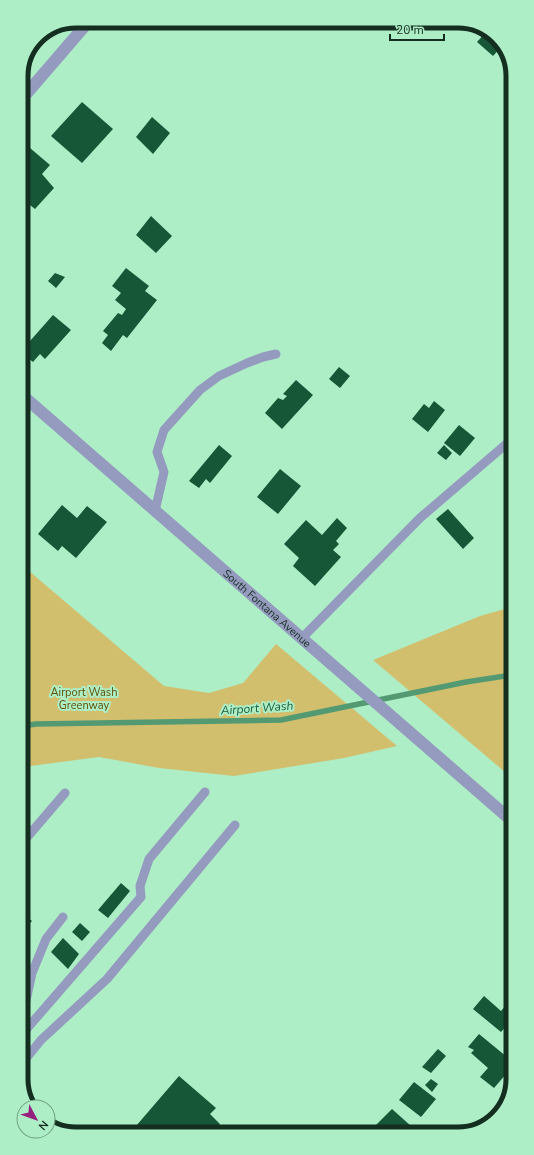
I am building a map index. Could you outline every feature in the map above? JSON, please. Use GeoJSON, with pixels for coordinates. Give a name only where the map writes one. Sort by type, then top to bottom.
{"type":"FeatureCollection","features":[{"type":"Feature","properties":{"kind":"street"},"geometry":{"type":"LineString","coordinates":[[28,92],[83,28]]}},
{"type":"Feature","properties":{"kind":"street","name":"South Fontana Avenue"},"geometry":{"type":"LineString","coordinates":[[28,400],[506,816]]}},
{"type":"Feature","properties":{"kind":"lane"},"geometry":{"type":"LineString","coordinates":[[155,511],[164,472],[158,452],[164,430],[200,390],[219,376],[247,363],[276,354]]}},
{"type":"Feature","properties":{"kind":"lane"},"geometry":{"type":"LineString","coordinates":[[302,638],[420,518],[506,444]]}},
{"type":"Feature","properties":{"kind":"lane"},"geometry":{"type":"LineString","coordinates":[[28,1027],[141,897],[140,886],[149,859],[206,792]]}},
{"type":"Feature","properties":{"kind":"lane"},"geometry":{"type":"LineString","coordinates":[[28,836],[65,793]]}},
{"type":"Feature","properties":{"kind":"lane"},"geometry":{"type":"LineString","coordinates":[[28,1056],[41,1040],[107,978],[235,825]]}},
{"type":"Feature","properties":{"kind":"lane"},"geometry":{"type":"LineString","coordinates":[[28,992],[32,973],[46,939],[63,918]]}},
{"type":"Feature","properties":{"kind":"green space","name":"Airport Wash Greenway"},"geometry":{"type":"Polygon","coordinates":[[[28,570],[164,686],[209,693],[243,683],[276,644],[397,746],[344,758],[234,776],[159,768],[99,757],[28,766],[28,570]]]}},
{"type":"Feature","properties":{"kind":"green space"},"geometry":{"type":"Polygon","coordinates":[[[506,609],[506,773],[373,660],[480,616],[506,609]]]}},
{"type":"Feature","properties":{"kind":"building"},"geometry":{"type":"Polygon","coordinates":[[[483,35],[498,50],[493,56],[477,42],[483,35]]]}},
{"type":"Feature","properties":{"kind":"building"},"geometry":{"type":"Polygon","coordinates":[[[82,102],[113,129],[82,163],[51,136],[82,102]]]}},
{"type":"Feature","properties":{"kind":"building"},"geometry":{"type":"Polygon","coordinates":[[[152,117],[170,133],[153,154],[136,137],[152,117]]]}},
{"type":"Feature","properties":{"kind":"building"},"geometry":{"type":"Polygon","coordinates":[[[30,148],[50,165],[42,174],[54,188],[35,209],[28,204],[28,150],[30,148]]]}},
{"type":"Feature","properties":{"kind":"building"},"geometry":{"type":"Polygon","coordinates":[[[151,216],[172,236],[156,253],[136,235],[151,216]]]}},
{"type":"Feature","properties":{"kind":"building"},"geometry":{"type":"Polygon","coordinates":[[[126,268],[149,286],[145,291],[157,300],[127,338],[123,335],[111,351],[102,343],[108,335],[103,331],[118,313],[122,315],[126,309],[115,300],[121,293],[112,286],[126,268]]]}},
{"type":"Feature","properties":{"kind":"building"},"geometry":{"type":"Polygon","coordinates":[[[55,273],[65,277],[56,288],[48,281],[55,273]]]}},
{"type":"Feature","properties":{"kind":"building"},"geometry":{"type":"Polygon","coordinates":[[[53,315],[71,330],[45,359],[40,354],[33,362],[28,358],[28,343],[53,315]]]}},
{"type":"Feature","properties":{"kind":"building"},"geometry":{"type":"Polygon","coordinates":[[[339,367],[350,376],[340,388],[329,379],[339,367]]]}},
{"type":"Feature","properties":{"kind":"building"},"geometry":{"type":"Polygon","coordinates":[[[296,380],[313,395],[282,429],[265,413],[278,398],[283,400],[287,396],[283,394],[296,380]]]}},
{"type":"Feature","properties":{"kind":"building"},"geometry":{"type":"Polygon","coordinates":[[[434,401],[445,410],[428,432],[412,419],[424,404],[429,408],[434,401]]]}},
{"type":"Feature","properties":{"kind":"building"},"geometry":{"type":"Polygon","coordinates":[[[459,425],[475,438],[460,456],[444,443],[459,425]]]}},
{"type":"Feature","properties":{"kind":"building"},"geometry":{"type":"Polygon","coordinates":[[[219,445],[232,456],[210,483],[206,479],[199,488],[189,481],[219,445]]]}},
{"type":"Feature","properties":{"kind":"building"},"geometry":{"type":"Polygon","coordinates":[[[444,445],[452,453],[446,460],[437,453],[444,445]]]}},
{"type":"Feature","properties":{"kind":"building"},"geometry":{"type":"Polygon","coordinates":[[[280,469],[301,486],[278,514],[257,497],[280,469]]]}},
{"type":"Feature","properties":{"kind":"building"},"geometry":{"type":"Polygon","coordinates":[[[62,505],[77,518],[87,506],[107,522],[76,558],[62,546],[58,551],[38,534],[62,505]]]}},
{"type":"Feature","properties":{"kind":"building"},"geometry":{"type":"Polygon","coordinates":[[[448,509],[474,538],[463,549],[436,519],[448,509]]]}},
{"type":"Feature","properties":{"kind":"building"},"geometry":{"type":"Polygon","coordinates":[[[337,518],[347,528],[336,541],[339,544],[333,550],[341,557],[315,586],[293,566],[299,558],[284,544],[306,520],[322,535],[337,518]]]}},
{"type":"Feature","properties":{"kind":"building"},"geometry":{"type":"Polygon","coordinates":[[[121,883],[130,891],[108,918],[98,910],[121,883]]]}},
{"type":"Feature","properties":{"kind":"building"},"geometry":{"type":"Polygon","coordinates":[[[28,918],[32,921],[28,926],[28,918]]]}},
{"type":"Feature","properties":{"kind":"building"},"geometry":{"type":"Polygon","coordinates":[[[80,923],[90,932],[82,941],[72,932],[80,923]]]}},
{"type":"Feature","properties":{"kind":"building"},"geometry":{"type":"Polygon","coordinates":[[[63,938],[79,954],[68,969],[51,952],[63,938]]]}},
{"type":"Feature","properties":{"kind":"building"},"geometry":{"type":"Polygon","coordinates":[[[484,996],[501,1011],[506,1005],[506,1026],[501,1032],[473,1009],[484,996]]]}},
{"type":"Feature","properties":{"kind":"building"},"geometry":{"type":"Polygon","coordinates":[[[479,1034],[506,1056],[506,1074],[494,1088],[480,1077],[488,1068],[471,1053],[474,1050],[468,1047],[479,1034]]]}},
{"type":"Feature","properties":{"kind":"building"},"geometry":{"type":"Polygon","coordinates":[[[438,1049],[446,1056],[431,1073],[422,1067],[438,1049]]]}},
{"type":"Feature","properties":{"kind":"building"},"geometry":{"type":"Polygon","coordinates":[[[179,1076],[216,1108],[210,1114],[220,1124],[217,1127],[135,1127],[179,1076]]]}},
{"type":"Feature","properties":{"kind":"building"},"geometry":{"type":"Polygon","coordinates":[[[431,1079],[438,1084],[432,1092],[425,1085],[431,1079]]]}},
{"type":"Feature","properties":{"kind":"building"},"geometry":{"type":"Polygon","coordinates":[[[414,1082],[436,1099],[421,1117],[399,1100],[414,1082]]]}},
{"type":"Feature","properties":{"kind":"building"},"geometry":{"type":"Polygon","coordinates":[[[392,1109],[411,1126],[410,1127],[374,1127],[392,1109]]]}},
{"type":"Feature","properties":{"kind":"waterway","name":"Airport Wash"},"geometry":{"type":"LineString","coordinates":[[28,725],[281,720],[466,682],[506,676]]}}]}
